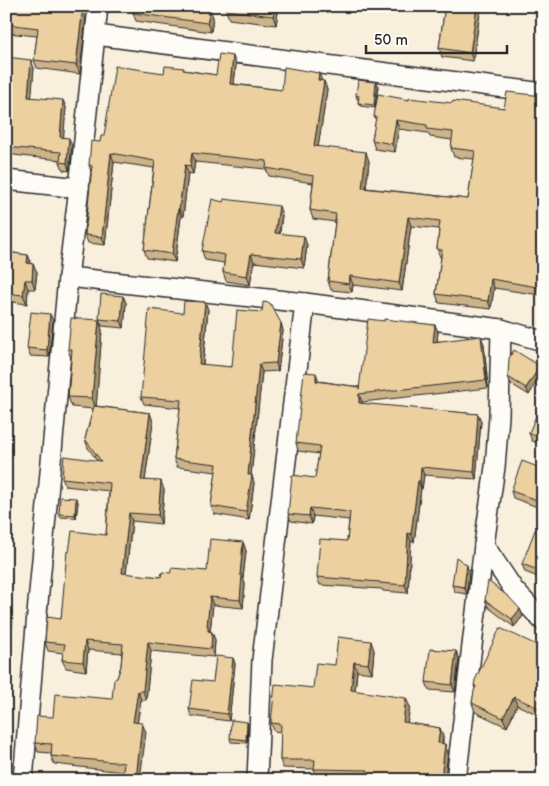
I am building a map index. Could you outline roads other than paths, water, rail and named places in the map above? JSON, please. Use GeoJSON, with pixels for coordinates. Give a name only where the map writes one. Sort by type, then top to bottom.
{"type":"FeatureCollection","features":[{"type":"Feature","properties":{"kind":"street"},"geometry":{"type":"LineString","coordinates":[[23,780],[68,277],[98,6]]}},
{"type":"Feature","properties":{"kind":"street"},"geometry":{"type":"LineString","coordinates":[[96,35],[543,93]]}},
{"type":"Feature","properties":{"kind":"street"},"geometry":{"type":"LineString","coordinates":[[6,180],[79,188]]}},
{"type":"Feature","properties":{"kind":"street"},"geometry":{"type":"LineString","coordinates":[[68,277],[501,329],[543,341]]}},
{"type":"Feature","properties":{"kind":"street"},"geometry":{"type":"LineString","coordinates":[[257,780],[262,660],[305,304]]}},
{"type":"Feature","properties":{"kind":"street"},"geometry":{"type":"LineString","coordinates":[[456,780],[495,467],[501,329]]}},
{"type":"Feature","properties":{"kind":"street"},"geometry":{"type":"LineString","coordinates":[[484,546],[514,590],[543,621]]}}]}
